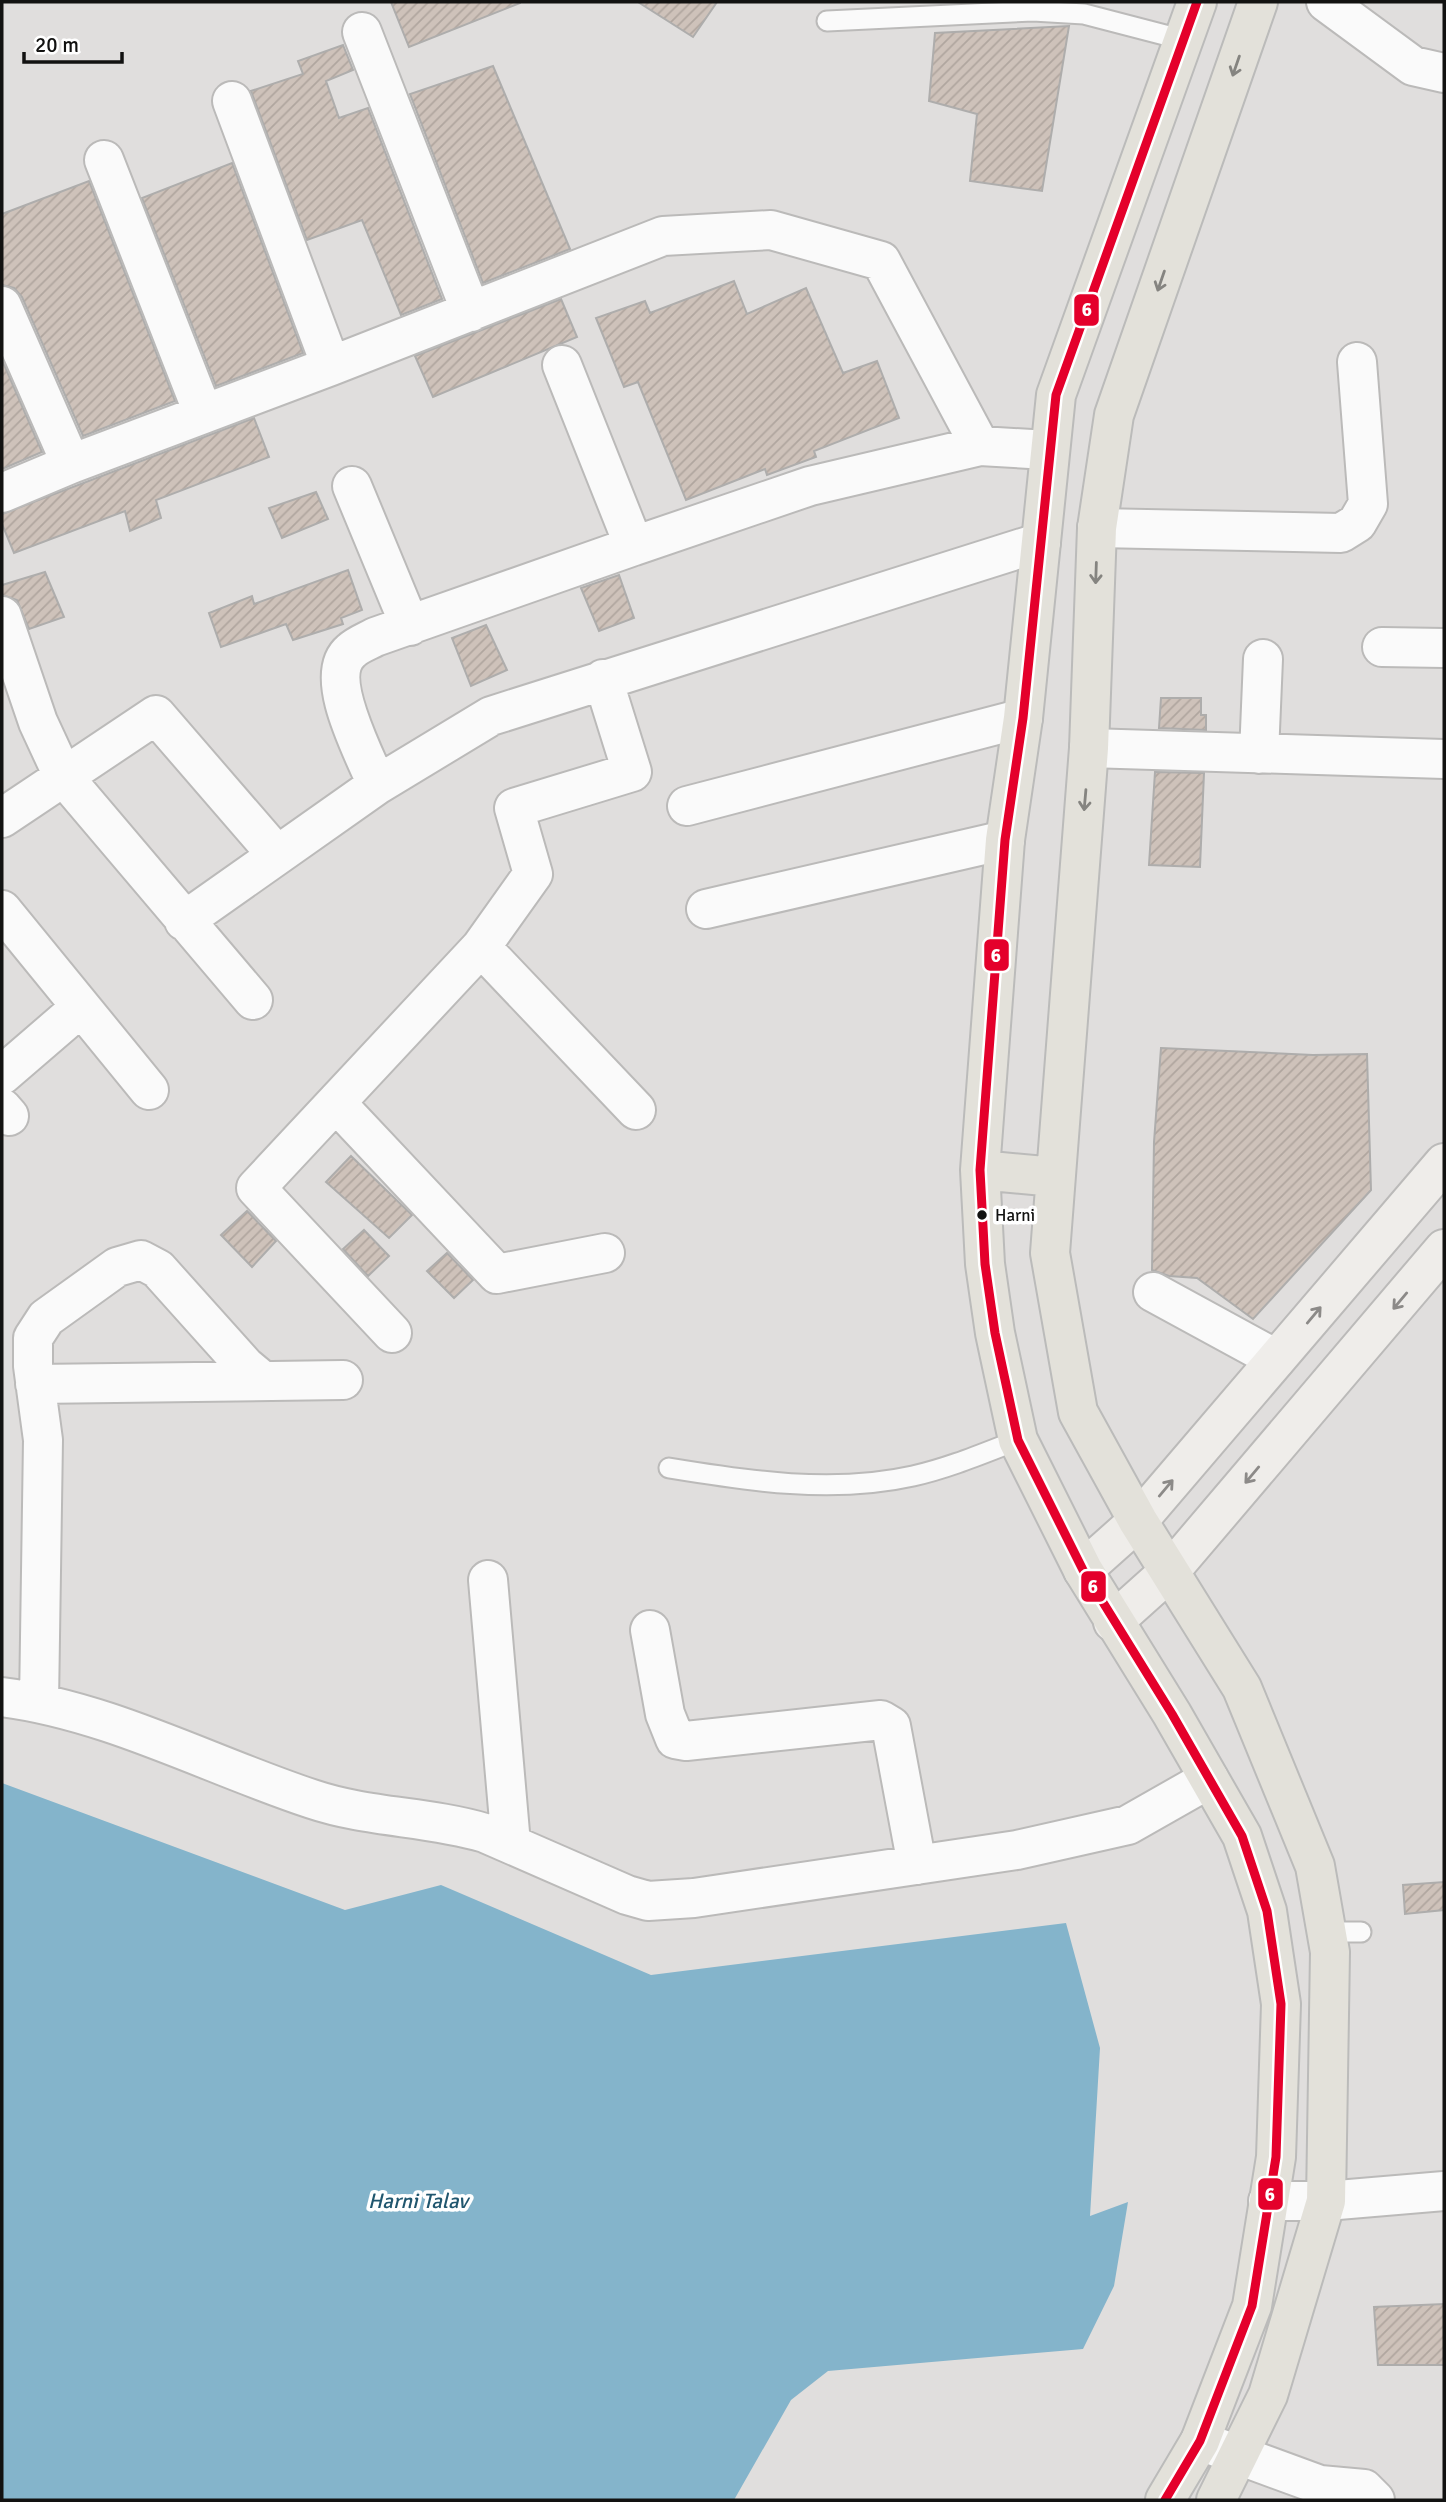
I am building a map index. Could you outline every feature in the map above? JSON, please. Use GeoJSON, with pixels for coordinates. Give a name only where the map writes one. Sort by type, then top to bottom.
{"type":"FeatureCollection","features":[{"type":"Feature","properties":{"kind":"main road"},"geometry":{"type":"LineString","coordinates":[[1166,2500],[1200,2441],[1252,2306],[1276,2157],[1281,2004],[1267,1911],[1242,1836],[1172,1713],[1083,1570],[1018,1440],[995,1333],[985,1264],[980,1170],[1005,839],[1023,718],[1048,450],[1056,395],[1197,2]]}},
{"type":"Feature","properties":{"kind":"main road"},"geometry":{"type":"LineString","coordinates":[[1216,2500],[1268,2395],[1326,2201],[1330,1952],[1343,1932],[1242,1688],[1139,1521],[1078,1412],[1050,1254],[1089,748],[1097,528],[1114,415],[1258,2]]}},
{"type":"Feature","properties":{"kind":"main road"},"geometry":{"type":"LineString","coordinates":[[980,1170],[1055,1177]]}},
{"type":"Feature","properties":{"kind":"street"},"geometry":{"type":"LineString","coordinates":[[1326,2],[1413,66],[1444,73]]}},
{"type":"Feature","properties":{"kind":"street"},"geometry":{"type":"LineString","coordinates":[[362,32],[471,312]]}},
{"type":"Feature","properties":{"kind":"street"},"geometry":{"type":"LineString","coordinates":[[232,101],[331,366]]}},
{"type":"Feature","properties":{"kind":"street"},"geometry":{"type":"LineString","coordinates":[[104,160],[203,413]]}},
{"type":"Feature","properties":{"kind":"street"},"geometry":{"type":"LineString","coordinates":[[2,493],[663,236],[771,230],[881,261],[981,446]]}},
{"type":"Feature","properties":{"kind":"street"},"geometry":{"type":"LineString","coordinates":[[2,306],[71,464]]}},
{"type":"Feature","properties":{"kind":"street"},"geometry":{"type":"LineString","coordinates":[[1097,528],[1341,533],[1357,523],[1368,504],[1357,362]]}},
{"type":"Feature","properties":{"kind":"street"},"geometry":{"type":"LineString","coordinates":[[562,365],[634,546]]}},
{"type":"Feature","properties":{"kind":"street"},"geometry":{"type":"LineString","coordinates":[[377,785],[342,697],[340,674],[349,652],[375,637],[810,486],[981,446],[1048,450]]}},
{"type":"Feature","properties":{"kind":"street"},"geometry":{"type":"LineString","coordinates":[[352,486],[410,626]]}},
{"type":"Feature","properties":{"kind":"street"},"geometry":{"type":"LineString","coordinates":[[184,920],[377,785],[491,716],[603,678],[1041,542]]}},
{"type":"Feature","properties":{"kind":"street"},"geometry":{"type":"LineString","coordinates":[[2,616],[38,722],[64,776],[253,1000]]}},
{"type":"Feature","properties":{"kind":"street"},"geometry":{"type":"LineString","coordinates":[[1382,647],[1444,648]]}},
{"type":"Feature","properties":{"kind":"street"},"geometry":{"type":"LineString","coordinates":[[1259,754],[1263,659]]}},
{"type":"Feature","properties":{"kind":"street"},"geometry":{"type":"LineString","coordinates":[[392,1334],[256,1188],[481,947],[533,874],[514,808],[632,772],[603,678]]}},
{"type":"Feature","properties":{"kind":"street"},"geometry":{"type":"LineString","coordinates":[[2,818],[156,715],[277,855]]}},
{"type":"Feature","properties":{"kind":"street"},"geometry":{"type":"LineString","coordinates":[[687,806],[1023,718]]}},
{"type":"Feature","properties":{"kind":"street"},"geometry":{"type":"LineString","coordinates":[[1089,748],[1444,759]]}},
{"type":"Feature","properties":{"kind":"street"},"geometry":{"type":"LineString","coordinates":[[706,909],[1005,839]]}},
{"type":"Feature","properties":{"kind":"street"},"geometry":{"type":"LineString","coordinates":[[2,910],[149,1090]]}},
{"type":"Feature","properties":{"kind":"street"},"geometry":{"type":"LineString","coordinates":[[481,947],[636,1110]]}},
{"type":"Feature","properties":{"kind":"street"},"geometry":{"type":"LineString","coordinates":[[2,1075],[80,1007]]}},
{"type":"Feature","properties":{"kind":"street"},"geometry":{"type":"LineString","coordinates":[[336,1103],[447,1239],[497,1274],[605,1253]]}},
{"type":"Feature","properties":{"kind":"street"},"geometry":{"type":"LineString","coordinates":[[1083,1570],[1139,1521],[1444,1163]]}},
{"type":"Feature","properties":{"kind":"street"},"geometry":{"type":"LineString","coordinates":[[1113,1622],[1171,1570],[1444,1249]]}},
{"type":"Feature","properties":{"kind":"street"},"geometry":{"type":"LineString","coordinates":[[39,1703],[43,1440],[35,1384],[33,1338],[46,1318],[117,1267],[141,1260],[158,1269],[245,1366],[263,1381]]}},
{"type":"Feature","properties":{"kind":"street"},"geometry":{"type":"LineString","coordinates":[[1153,1292],[1276,1359]]}},
{"type":"Feature","properties":{"kind":"street"},"geometry":{"type":"LineString","coordinates":[[35,1384],[343,1380]]}},
{"type":"Feature","properties":{"kind":"street"},"geometry":{"type":"LineString","coordinates":[[488,1580],[511,1844]]}},
{"type":"Feature","properties":{"kind":"street"},"geometry":{"type":"LineString","coordinates":[[650,1630],[665,1714],[675,1739],[686,1741],[881,1720],[891,1726],[917,1865]]}},
{"type":"Feature","properties":{"kind":"street"},"geometry":{"type":"LineString","coordinates":[[2,1697],[73,1711],[314,1800],[376,1815],[457,1825],[511,1844],[648,1901],[694,1898],[1017,1850],[1128,1825],[1209,1779]]}},
{"type":"Feature","properties":{"kind":"street"},"geometry":{"type":"LineString","coordinates":[[1268,2201],[1326,2201],[1444,2191]]}},
{"type":"Feature","properties":{"kind":"street"},"geometry":{"type":"LineString","coordinates":[[1200,2441],[1239,2453],[1291,2476],[1320,2485],[1364,2489],[1375,2500]]}},
{"type":"Feature","properties":{"kind":"lane"},"geometry":{"type":"LineString","coordinates":[[827,21],[1033,12],[1084,14],[1184,40]]}},
{"type":"Feature","properties":{"kind":"lane"},"geometry":{"type":"LineString","coordinates":[[669,1468],[738,1480],[830,1486],[912,1476],[1018,1440]]}},
{"type":"Feature","properties":{"kind":"water","name":"Harni Talav"},"geometry":{"type":"Polygon","coordinates":[[[2,1783],[345,1910],[441,1885],[651,1975],[1066,1923],[1100,2048],[1090,2216],[1128,2202],[1114,2286],[1083,2349],[828,2371],[791,2400],[734,2500],[2,2500],[2,1783]]]}},
{"type":"Feature","properties":{"kind":"building"},"geometry":{"type":"Polygon","coordinates":[[[391,2],[520,2],[520,3],[409,47],[391,2]]]}},
{"type":"Feature","properties":{"kind":"building"},"geometry":{"type":"Polygon","coordinates":[[[638,2],[717,2],[693,37],[638,2]]]}},
{"type":"Feature","properties":{"kind":"building"},"geometry":{"type":"Polygon","coordinates":[[[1069,26],[1042,191],[970,181],[977,114],[929,101],[935,33],[1069,26]]]}},
{"type":"Feature","properties":{"kind":"building"},"geometry":{"type":"Polygon","coordinates":[[[343,45],[353,70],[326,81],[339,118],[368,108],[442,299],[401,315],[362,220],[307,240],[251,91],[303,74],[298,61],[343,45]]]}},
{"type":"Feature","properties":{"kind":"building"},"geometry":{"type":"Polygon","coordinates":[[[493,66],[570,249],[483,283],[410,94],[493,66]]]}},
{"type":"Feature","properties":{"kind":"building"},"geometry":{"type":"Polygon","coordinates":[[[232,163],[303,353],[216,386],[142,198],[232,163]]]}},
{"type":"Feature","properties":{"kind":"building"},"geometry":{"type":"Polygon","coordinates":[[[89,181],[175,401],[83,436],[22,297],[14,288],[2,285],[2,214],[89,181]]]}},
{"type":"Feature","properties":{"kind":"building"},"geometry":{"type":"Polygon","coordinates":[[[734,281],[747,314],[806,288],[843,373],[877,361],[899,418],[814,451],[816,457],[767,475],[765,469],[686,500],[638,382],[624,387],[596,318],[645,301],[650,313],[734,281]]]}},
{"type":"Feature","properties":{"kind":"building"},"geometry":{"type":"Polygon","coordinates":[[[561,299],[577,337],[433,397],[415,356],[561,299]]]}},
{"type":"Feature","properties":{"kind":"building"},"geometry":{"type":"Polygon","coordinates":[[[2,360],[42,452],[2,469],[2,360]]]}},
{"type":"Feature","properties":{"kind":"building"},"geometry":{"type":"Polygon","coordinates":[[[254,418],[269,457],[156,500],[161,518],[130,531],[125,511],[14,553],[2,524],[2,514],[254,418]]]}},
{"type":"Feature","properties":{"kind":"building"},"geometry":{"type":"Polygon","coordinates":[[[316,492],[328,519],[282,538],[269,508],[316,492]]]}},
{"type":"Feature","properties":{"kind":"building"},"geometry":{"type":"Polygon","coordinates":[[[348,570],[362,610],[341,618],[343,624],[293,640],[286,624],[221,647],[209,613],[252,596],[254,604],[348,570]]]}},
{"type":"Feature","properties":{"kind":"building"},"geometry":{"type":"Polygon","coordinates":[[[45,572],[64,617],[29,629],[17,600],[2,595],[2,585],[45,572]]]}},
{"type":"Feature","properties":{"kind":"building"},"geometry":{"type":"Polygon","coordinates":[[[619,575],[634,618],[599,631],[581,588],[619,575]]]}},
{"type":"Feature","properties":{"kind":"building"},"geometry":{"type":"Polygon","coordinates":[[[486,625],[507,670],[471,686],[452,638],[486,625]]]}},
{"type":"Feature","properties":{"kind":"building"},"geometry":{"type":"Polygon","coordinates":[[[1161,698],[1201,698],[1201,715],[1206,715],[1206,730],[1159,728],[1161,698]]]}},
{"type":"Feature","properties":{"kind":"building"},"geometry":{"type":"Polygon","coordinates":[[[1155,772],[1204,773],[1200,867],[1149,865],[1155,772]]]}},
{"type":"Feature","properties":{"kind":"building"},"geometry":{"type":"Polygon","coordinates":[[[1161,1048],[1313,1055],[1367,1054],[1371,1190],[1253,1319],[1197,1278],[1169,1276],[1152,1270],[1154,1142],[1161,1048]]]}},
{"type":"Feature","properties":{"kind":"building"},"geometry":{"type":"Polygon","coordinates":[[[351,1156],[412,1215],[389,1238],[326,1182],[351,1156]]]}},
{"type":"Feature","properties":{"kind":"building"},"geometry":{"type":"Polygon","coordinates":[[[247,1211],[276,1241],[252,1267],[221,1235],[247,1211]]]}},
{"type":"Feature","properties":{"kind":"building"},"geometry":{"type":"Polygon","coordinates":[[[364,1230],[389,1256],[368,1276],[343,1249],[364,1230]]]}},
{"type":"Feature","properties":{"kind":"building"},"geometry":{"type":"Polygon","coordinates":[[[447,1253],[473,1280],[454,1298],[427,1271],[447,1253]]]}},
{"type":"Feature","properties":{"kind":"building"},"geometry":{"type":"Polygon","coordinates":[[[1444,1882],[1444,1910],[1405,1914],[1403,1885],[1444,1882]]]}},
{"type":"Feature","properties":{"kind":"building"},"geometry":{"type":"Polygon","coordinates":[[[1444,2304],[1444,2365],[1378,2365],[1374,2307],[1444,2304]]]}},
{"type":"Feature","properties":{"kind":"transit line","name":"6"},"geometry":{"type":"LineString","coordinates":[[1165,2500],[1200,2441],[1252,2306],[1276,2157],[1281,2004],[1267,1911],[1242,1836],[1172,1714],[1083,1570],[1018,1440],[995,1333],[985,1264],[980,1170],[1005,840],[1023,718],[1056,395],[1197,2]]}},
{"type":"Feature","properties":{"kind":"place","name":"Harni"},"geometry":{"type":"Point","coordinates":[982,1215]}}]}
